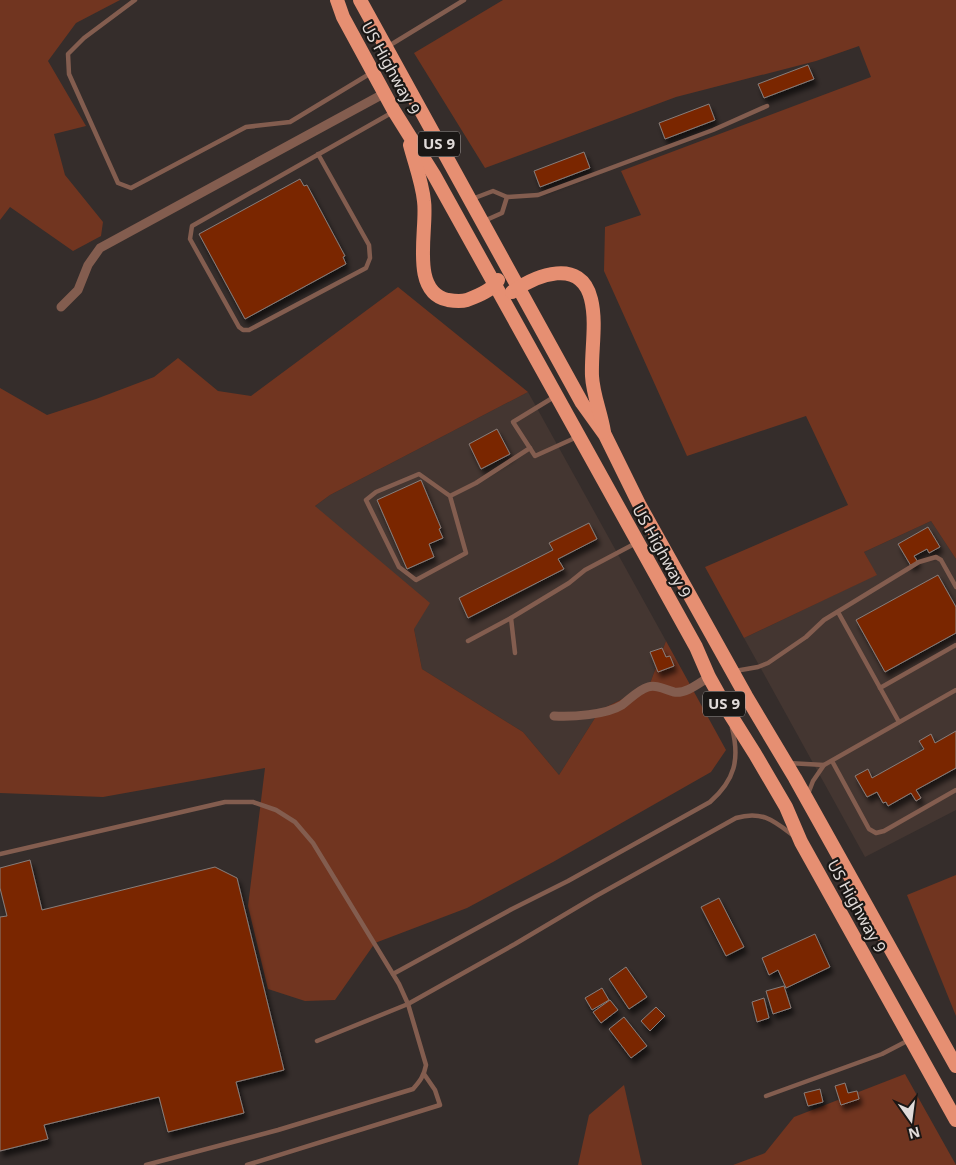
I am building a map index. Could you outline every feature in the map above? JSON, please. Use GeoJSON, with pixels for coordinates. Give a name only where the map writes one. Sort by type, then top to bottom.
{"type":"FeatureCollection","features":[{"type":"Feature","properties":{"kind":"highway","name":"US Highway 9"},"geometry":{"type":"LineString","coordinates":[[337,0],[343,17],[406,133],[434,175],[696,647],[709,677],[756,754],[786,808],[801,842],[956,1120]]}},
{"type":"Feature","properties":{"kind":"highway","name":"US Highway 9"},"geometry":{"type":"LineString","coordinates":[[360,0],[582,403],[604,436],[640,506],[732,672],[806,798],[956,1066]]}},
{"type":"Feature","properties":{"kind":"highway"},"geometry":{"type":"LineString","coordinates":[[406,133],[425,203],[423,273],[429,288],[443,299],[465,300],[518,287],[541,276],[566,273],[575,277],[588,290],[592,310],[592,383],[604,436]]}},
{"type":"Feature","properties":{"kind":"highway"},"geometry":{"type":"LineString","coordinates":[[498,293],[503,261]]}},
{"type":"Feature","properties":{"kind":"street"},"geometry":{"type":"LineString","coordinates":[[61,307],[78,290],[88,265],[100,248],[385,92]]}},
{"type":"Feature","properties":{"kind":"street"},"geometry":{"type":"LineString","coordinates":[[554,716],[567,717],[606,711],[621,705],[648,687],[655,686],[679,692],[693,687],[709,677]]}},
{"type":"Feature","properties":{"kind":"lane"},"geometry":{"type":"LineString","coordinates":[[135,0],[84,38],[68,54],[69,74],[114,175],[118,183],[131,188],[246,127],[290,122],[373,71]]}},
{"type":"Feature","properties":{"kind":"lane"},"geometry":{"type":"LineString","coordinates":[[386,48],[464,0]]}},
{"type":"Feature","properties":{"kind":"lane"},"geometry":{"type":"LineString","coordinates":[[470,200],[493,192],[507,197],[538,195],[713,130],[767,106]]}},
{"type":"Feature","properties":{"kind":"lane"},"geometry":{"type":"LineString","coordinates":[[318,154],[369,244],[370,258],[366,268],[249,330],[243,330],[239,327],[190,239],[192,226],[318,154],[394,111]]}},
{"type":"Feature","properties":{"kind":"lane"},"geometry":{"type":"LineString","coordinates":[[482,222],[502,213],[507,197]]}},
{"type":"Feature","properties":{"kind":"lane"},"geometry":{"type":"LineString","coordinates":[[556,396],[513,422],[535,456],[578,437]]}},
{"type":"Feature","properties":{"kind":"lane"},"geometry":{"type":"LineString","coordinates":[[450,496],[476,483],[530,448]]}},
{"type":"Feature","properties":{"kind":"lane"},"geometry":{"type":"LineString","coordinates":[[419,474],[450,496],[466,553],[416,580],[399,567],[366,500],[376,492],[419,474]]}},
{"type":"Feature","properties":{"kind":"lane"},"geometry":{"type":"LineString","coordinates":[[468,641],[569,583],[585,570],[637,542]]}},
{"type":"Feature","properties":{"kind":"lane"},"geometry":{"type":"LineString","coordinates":[[732,672],[758,667],[768,662],[806,637],[824,620],[919,562],[936,556],[941,560],[956,587]]}},
{"type":"Feature","properties":{"kind":"lane"},"geometry":{"type":"LineString","coordinates":[[838,612],[900,722]]}},
{"type":"Feature","properties":{"kind":"lane"},"geometry":{"type":"LineString","coordinates":[[511,618],[515,653]]}},
{"type":"Feature","properties":{"kind":"lane"},"geometry":{"type":"LineString","coordinates":[[880,688],[956,645]]}},
{"type":"Feature","properties":{"kind":"lane"},"geometry":{"type":"LineString","coordinates":[[786,763],[824,765],[956,690]]}},
{"type":"Feature","properties":{"kind":"lane"},"geometry":{"type":"LineString","coordinates":[[393,974],[512,909],[568,881],[710,802],[726,785],[733,772],[736,760],[736,743],[728,711]]}},
{"type":"Feature","properties":{"kind":"lane"},"geometry":{"type":"LineString","coordinates":[[832,761],[869,830],[876,833],[884,831],[956,790]]}},
{"type":"Feature","properties":{"kind":"lane"},"geometry":{"type":"LineString","coordinates":[[806,798],[813,782],[824,765]]}},
{"type":"Feature","properties":{"kind":"lane"},"geometry":{"type":"LineString","coordinates":[[0,854],[225,802],[253,802],[269,807],[295,822],[314,843],[393,974],[408,1004],[426,1065],[420,1082],[413,1089],[268,1132],[146,1165]]}},
{"type":"Feature","properties":{"kind":"lane"},"geometry":{"type":"LineString","coordinates":[[317,1041],[408,1004],[736,818],[745,815],[767,817],[801,842]]}},
{"type":"Feature","properties":{"kind":"lane"},"geometry":{"type":"LineString","coordinates":[[766,1096],[882,1054],[910,1039]]}},
{"type":"Feature","properties":{"kind":"lane"},"geometry":{"type":"LineString","coordinates":[[247,1165],[440,1105],[435,1090],[424,1074]]}},
{"type":"Feature","properties":{"kind":"shaded area"},"geometry":{"type":"Polygon","coordinates":[[[0,0],[120,0],[76,23],[48,61],[86,126],[54,134],[65,175],[103,222],[101,236],[73,251],[10,207],[0,220],[0,0]]]}},
{"type":"Feature","properties":{"kind":"shaded area"},"geometry":{"type":"Polygon","coordinates":[[[503,0],[956,0],[956,559],[931,521],[864,552],[877,575],[744,638],[705,567],[848,505],[806,416],[687,456],[604,271],[605,227],[641,215],[621,171],[871,77],[859,46],[816,61],[676,97],[485,168],[414,53],[503,0]]]}},
{"type":"Feature","properties":{"kind":"shaded area"},"geometry":{"type":"Polygon","coordinates":[[[398,287],[528,392],[330,495],[315,506],[430,603],[414,629],[422,669],[523,732],[559,775],[600,710],[649,686],[666,641],[726,750],[711,772],[553,862],[467,908],[375,943],[335,1000],[305,1001],[268,989],[248,906],[265,768],[103,797],[0,793],[0,388],[47,415],[154,377],[178,358],[218,391],[251,396],[398,287]]]}},
{"type":"Feature","properties":{"kind":"shaded area"},"geometry":{"type":"Polygon","coordinates":[[[528,392],[666,641],[649,686],[600,710],[559,775],[523,732],[422,669],[414,629],[315,506],[330,495],[528,392]]]}},
{"type":"Feature","properties":{"kind":"shaded area"},"geometry":{"type":"Polygon","coordinates":[[[931,521],[956,559],[956,810],[865,857],[744,638],[876,575],[864,552],[931,521]]]}},
{"type":"Feature","properties":{"kind":"shaded area"},"geometry":{"type":"Polygon","coordinates":[[[956,875],[956,1016],[907,895],[956,875]]]}},
{"type":"Feature","properties":{"kind":"shaded area"},"geometry":{"type":"Polygon","coordinates":[[[905,1074],[956,1165],[733,1165],[765,1153],[794,1117],[905,1074]]]}},
{"type":"Feature","properties":{"kind":"shaded area"},"geometry":{"type":"Polygon","coordinates":[[[624,1085],[642,1165],[578,1165],[589,1115],[624,1085]]]}},
{"type":"Feature","properties":{"kind":"building"},"geometry":{"type":"Polygon","coordinates":[[[808,65],[814,79],[764,98],[758,84],[808,65]]]}},
{"type":"Feature","properties":{"kind":"building"},"geometry":{"type":"Polygon","coordinates":[[[709,104],[715,120],[665,139],[659,123],[709,104]]]}},
{"type":"Feature","properties":{"kind":"building"},"geometry":{"type":"Polygon","coordinates":[[[584,152],[590,168],[540,187],[534,171],[584,152]]]}},
{"type":"Feature","properties":{"kind":"building"},"geometry":{"type":"Polygon","coordinates":[[[300,179],[304,186],[307,185],[345,256],[343,257],[346,264],[245,319],[199,234],[300,179]]]}},
{"type":"Feature","properties":{"kind":"building"},"geometry":{"type":"Polygon","coordinates":[[[497,429],[510,454],[481,469],[469,444],[497,429]]]}},
{"type":"Feature","properties":{"kind":"building"},"geometry":{"type":"Polygon","coordinates":[[[421,480],[441,528],[439,529],[443,538],[429,544],[434,557],[407,569],[377,500],[421,480]]]}},
{"type":"Feature","properties":{"kind":"building"},"geometry":{"type":"Polygon","coordinates":[[[589,523],[597,539],[558,559],[564,569],[468,618],[459,598],[553,550],[549,543],[589,523]]]}},
{"type":"Feature","properties":{"kind":"building"},"geometry":{"type":"Polygon","coordinates":[[[928,527],[940,547],[929,553],[927,549],[914,556],[918,562],[911,566],[898,544],[928,527]]]}},
{"type":"Feature","properties":{"kind":"building"},"geometry":{"type":"Polygon","coordinates":[[[938,575],[956,607],[956,633],[885,672],[856,620],[938,575]]]}},
{"type":"Feature","properties":{"kind":"building"},"geometry":{"type":"Polygon","coordinates":[[[662,648],[666,657],[670,656],[674,666],[658,672],[650,652],[662,648]]]}},
{"type":"Feature","properties":{"kind":"building"},"geometry":{"type":"Polygon","coordinates":[[[956,731],[956,768],[916,790],[921,798],[916,801],[911,793],[888,806],[886,802],[883,803],[877,792],[867,797],[855,776],[868,769],[872,778],[924,749],[919,741],[931,734],[935,743],[956,731]]]}},
{"type":"Feature","properties":{"kind":"building"},"geometry":{"type":"Polygon","coordinates":[[[30,860],[42,910],[215,867],[237,878],[284,1070],[236,1082],[244,1113],[168,1132],[159,1097],[44,1125],[48,1139],[0,1151],[0,917],[7,916],[0,888],[0,868],[30,860]]]}},
{"type":"Feature","properties":{"kind":"building"},"geometry":{"type":"Polygon","coordinates":[[[719,898],[744,947],[726,956],[701,907],[719,898]]]}},
{"type":"Feature","properties":{"kind":"building"},"geometry":{"type":"Polygon","coordinates":[[[815,934],[830,967],[786,988],[778,970],[769,975],[762,958],[815,934]]]}},
{"type":"Feature","properties":{"kind":"building"},"geometry":{"type":"Polygon","coordinates":[[[626,967],[647,997],[629,1009],[609,979],[626,967]]]}},
{"type":"Feature","properties":{"kind":"building"},"geometry":{"type":"Polygon","coordinates":[[[784,986],[791,1008],[773,1014],[766,991],[784,986]]]}},
{"type":"Feature","properties":{"kind":"building"},"geometry":{"type":"Polygon","coordinates":[[[602,988],[609,1000],[592,1010],[585,998],[602,988]]]}},
{"type":"Feature","properties":{"kind":"building"},"geometry":{"type":"Polygon","coordinates":[[[764,998],[769,1018],[757,1022],[752,1002],[764,998]]]}},
{"type":"Feature","properties":{"kind":"building"},"geometry":{"type":"Polygon","coordinates":[[[610,1000],[618,1010],[601,1023],[593,1012],[610,1000]]]}},
{"type":"Feature","properties":{"kind":"building"},"geometry":{"type":"Polygon","coordinates":[[[656,1007],[665,1016],[650,1031],[641,1021],[656,1007]]]}},
{"type":"Feature","properties":{"kind":"building"},"geometry":{"type":"Polygon","coordinates":[[[624,1017],[647,1046],[631,1058],[609,1029],[624,1017]]]}},
{"type":"Feature","properties":{"kind":"building"},"geometry":{"type":"Polygon","coordinates":[[[845,1083],[848,1093],[857,1091],[859,1099],[841,1105],[835,1086],[845,1083]]]}},
{"type":"Feature","properties":{"kind":"building"},"geometry":{"type":"Polygon","coordinates":[[[820,1089],[823,1102],[808,1106],[804,1093],[820,1089]]]}}]}
